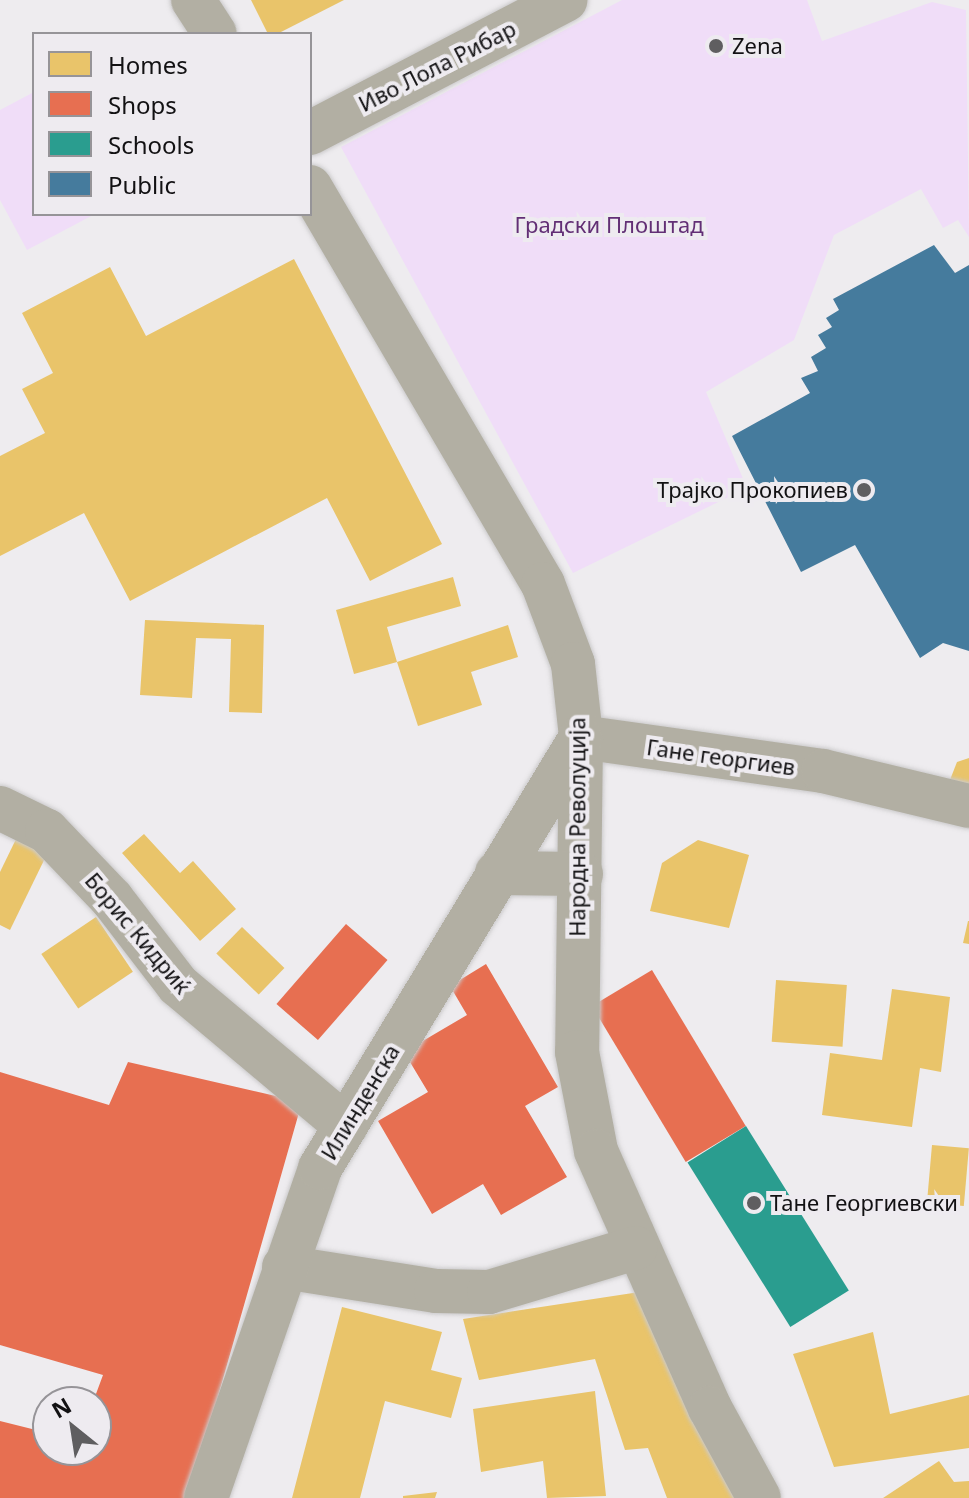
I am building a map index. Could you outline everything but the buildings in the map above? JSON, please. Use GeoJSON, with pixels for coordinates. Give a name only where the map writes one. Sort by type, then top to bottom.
{"type":"FeatureCollection","features":[{"type":"Feature","properties":{"kind":"street"},"geometry":{"type":"LineString","coordinates":[[193,0],[214,32]]}},
{"type":"Feature","properties":{"kind":"street","name":"Иво Лола Рибар"},"geometry":{"type":"LineString","coordinates":[[312,132],[565,0]]}},
{"type":"Feature","properties":{"kind":"street","name":"Народна Револуција"},"geometry":{"type":"LineString","coordinates":[[312,190],[543,584],[573,664],[581,737],[577,1052],[596,1151],[636,1248],[710,1408],[759,1498]]}},
{"type":"Feature","properties":{"kind":"street","name":"Гане георгиев"},"geometry":{"type":"LineString","coordinates":[[581,737],[861,779],[969,806]]}},
{"type":"Feature","properties":{"kind":"street","name":"Илинденска"},"geometry":{"type":"LineString","coordinates":[[206,1498],[320,1168],[497,873],[540,811],[581,737]]}},
{"type":"Feature","properties":{"kind":"street","name":"Борис Кидриќ"},"geometry":{"type":"LineString","coordinates":[[0,808],[47,831],[112,899],[178,985],[346,1126]]}},
{"type":"Feature","properties":{"kind":"street"},"geometry":{"type":"LineString","coordinates":[[497,873],[581,874]]}},
{"type":"Feature","properties":{"kind":"street"},"geometry":{"type":"LineString","coordinates":[[284,1267],[422,1289],[489,1292],[636,1248]]}},
{"type":"Feature","properties":{"kind":"green space","name":"Градски Плоштад"},"geometry":{"type":"Polygon","coordinates":[[[622,0],[807,0],[822,41],[932,2],[966,10],[969,237],[958,220],[943,228],[921,189],[834,235],[794,340],[706,392],[747,488],[573,573],[341,147],[622,0]]]}},
{"type":"Feature","properties":{"kind":"green space"},"geometry":{"type":"Polygon","coordinates":[[[32,93],[32,216],[91,216],[27,250],[0,200],[0,110],[32,93]]]}},
{"type":"Feature","properties":{"kind":"place","name":"Zena"},"geometry":{"type":"Point","coordinates":[716,46]}},
{"type":"Feature","properties":{"kind":"place","name":"Трајко Прокопиев"},"geometry":{"type":"Point","coordinates":[864,490]}},
{"type":"Feature","properties":{"kind":"place","name":"Тане Георгиевски"},"geometry":{"type":"Point","coordinates":[754,1203]}}]}
